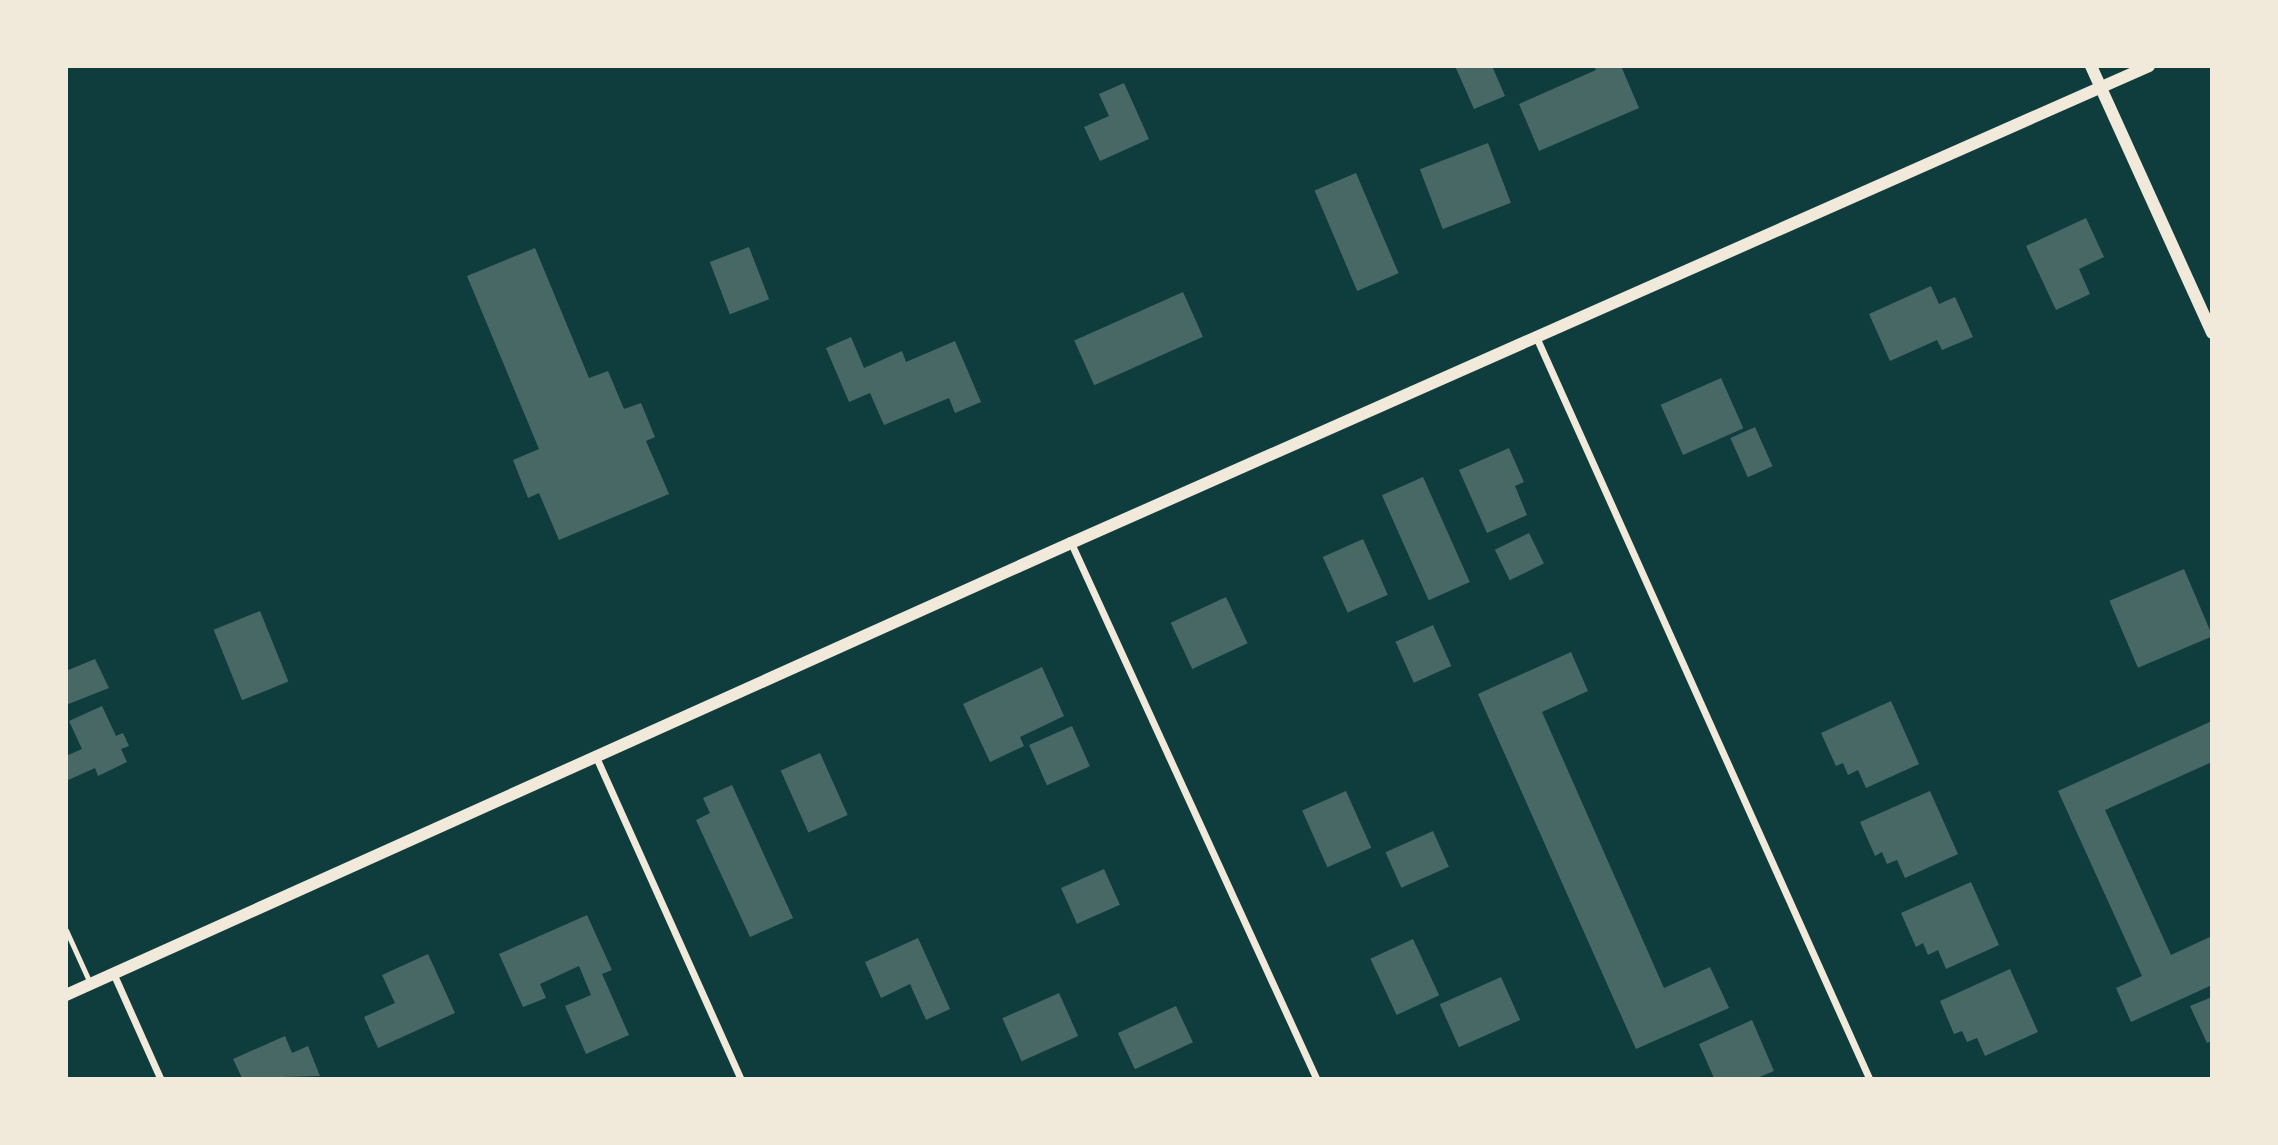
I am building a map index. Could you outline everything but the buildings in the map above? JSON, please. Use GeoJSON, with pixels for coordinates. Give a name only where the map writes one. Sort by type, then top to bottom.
{"type":"FeatureCollection","features":[{"type":"Feature","properties":{"kind":"street"},"geometry":{"type":"LineString","coordinates":[[2091,66],[2211,333]]}},
{"type":"Feature","properties":{"kind":"street"},"geometry":{"type":"LineString","coordinates":[[66,995],[1071,543],[2149,66]]}},
{"type":"Feature","properties":{"kind":"street"},"geometry":{"type":"LineString","coordinates":[[1537,339],[1869,1079]]}},
{"type":"Feature","properties":{"kind":"street"},"geometry":{"type":"LineString","coordinates":[[1071,543],[1316,1079]]}},
{"type":"Feature","properties":{"kind":"street"},"geometry":{"type":"LineString","coordinates":[[596,757],[740,1079]]}},
{"type":"Feature","properties":{"kind":"street"},"geometry":{"type":"LineString","coordinates":[[114,975],[160,1079]]}},
{"type":"Feature","properties":{"kind":"lane"},"geometry":{"type":"LineString","coordinates":[[66,930],[91,985]]}}]}
